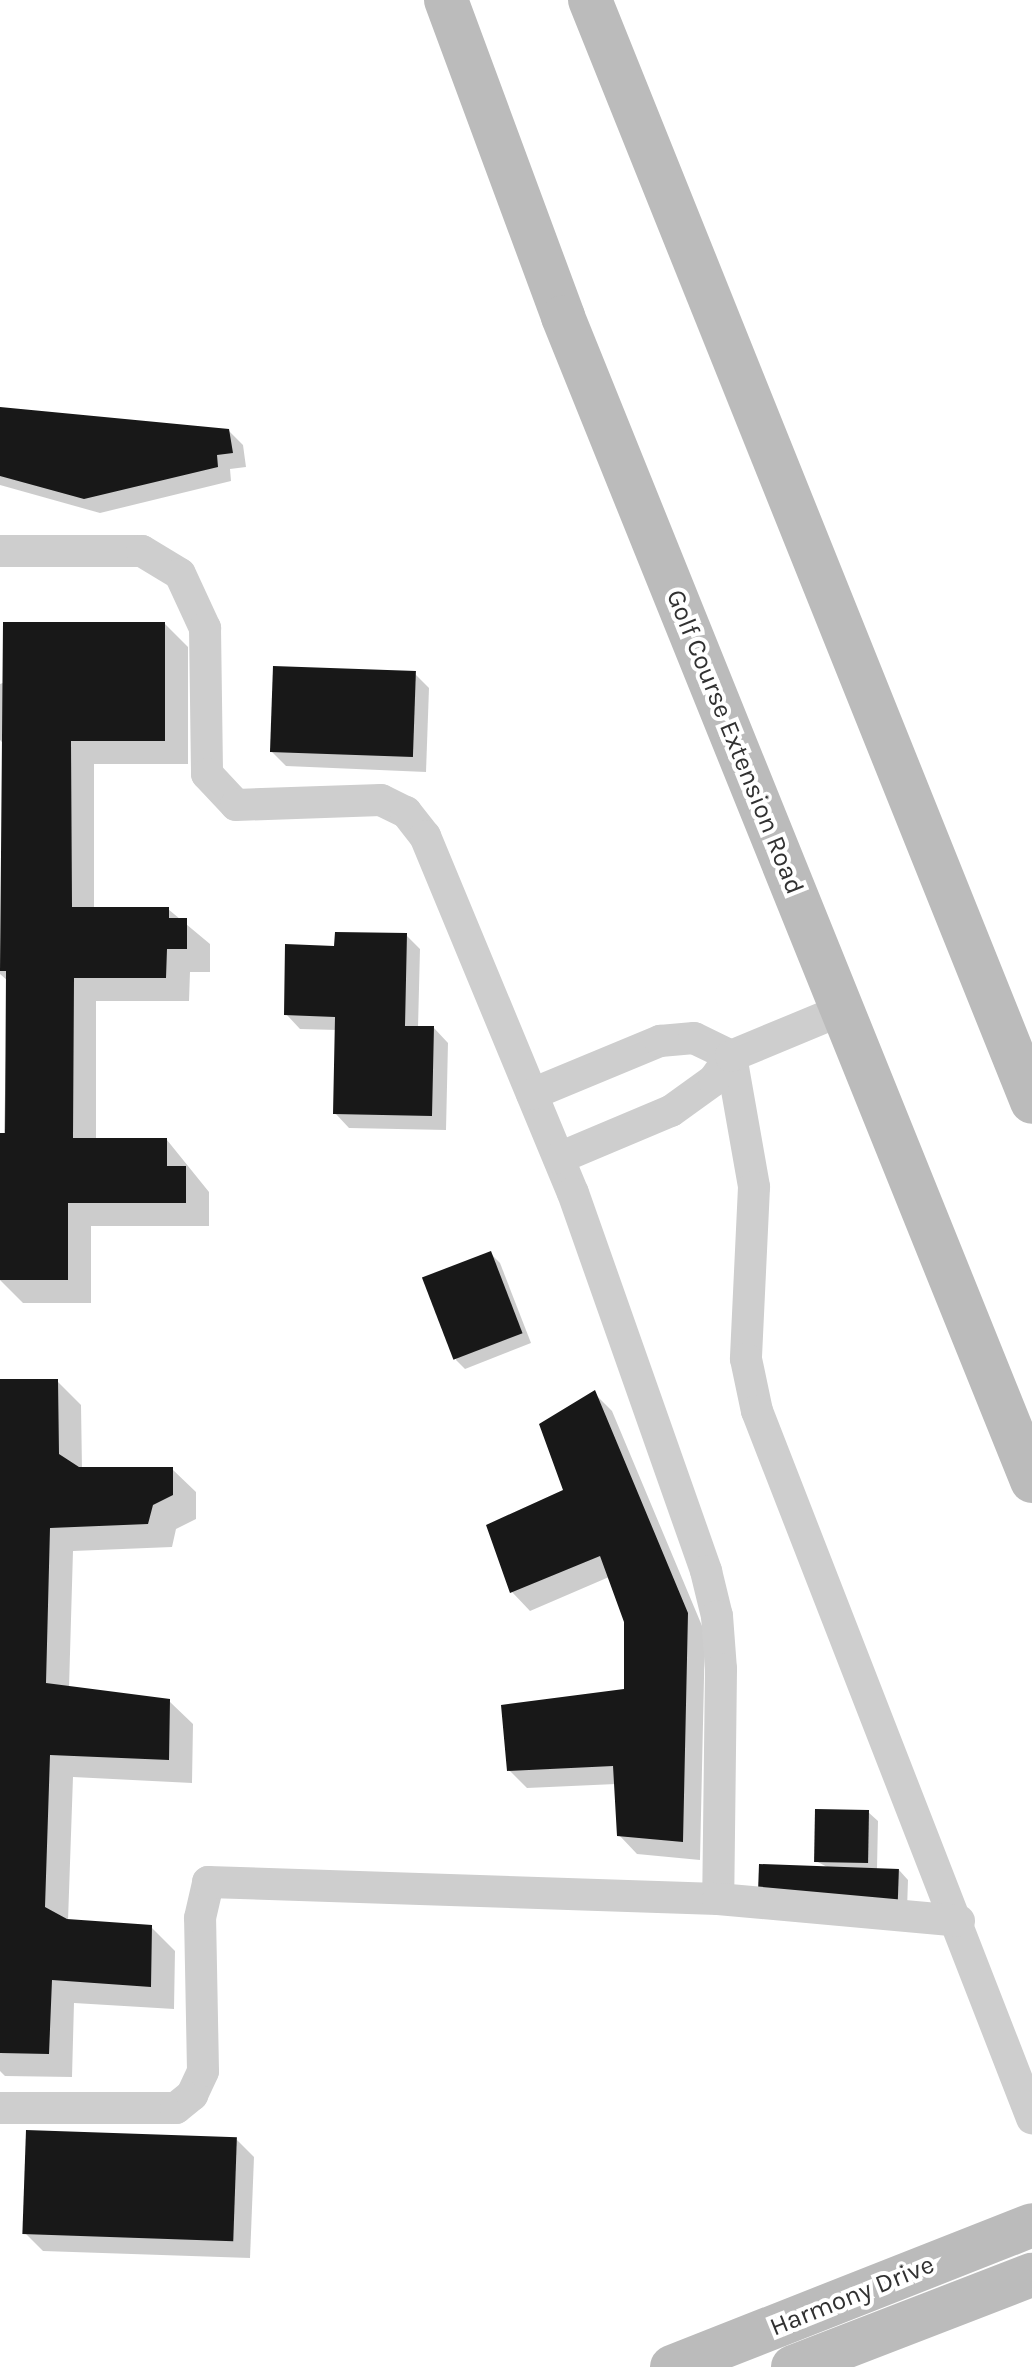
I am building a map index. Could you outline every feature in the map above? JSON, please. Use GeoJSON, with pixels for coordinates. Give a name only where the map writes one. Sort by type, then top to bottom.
{"type":"FeatureCollection","features":[{"type":"Feature","properties":{"kind":"main road","name":"Golf Course Extension Road"},"geometry":{"type":"LineString","coordinates":[[446,0],[563,317],[1032,1481]]}},
{"type":"Feature","properties":{"kind":"main road"},"geometry":{"type":"LineString","coordinates":[[590,0],[1032,1102]]}},
{"type":"Feature","properties":{"kind":"main road","name":"Harmony Drive"},"geometry":{"type":"LineString","coordinates":[[672,2367],[1032,2225]]}},
{"type":"Feature","properties":{"kind":"main road","name":"Harmony Drive"},"geometry":{"type":"LineString","coordinates":[[793,2367],[1032,2275]]}},
{"type":"Feature","properties":{"kind":"street"},"geometry":{"type":"LineString","coordinates":[[0,551],[142,551],[180,574],[205,628],[207,774],[236,805],[381,800],[406,812],[425,836],[573,1193],[706,1571],[717,1616],[718,1899]]}},
{"type":"Feature","properties":{"kind":"street"},"geometry":{"type":"LineString","coordinates":[[559,1158],[671,1111],[714,1080],[731,1056],[842,1010]]}},
{"type":"Feature","properties":{"kind":"street"},"geometry":{"type":"LineString","coordinates":[[532,1094],[660,1041],[694,1038],[731,1056]]}},
{"type":"Feature","properties":{"kind":"street"},"geometry":{"type":"LineString","coordinates":[[731,1056],[754,1187],[746,1359],[757,1411],[959,1921],[1032,2118]]}},
{"type":"Feature","properties":{"kind":"street"},"geometry":{"type":"LineString","coordinates":[[0,2108],[176,2108],[192,2095],[203,2071],[200,1918],[208,1882],[718,1899],[959,1921]]}},
{"type":"Feature","properties":{"kind":"building"},"geometry":{"type":"Polygon","coordinates":[[[0,407],[229,429],[233,453],[217,455],[218,467],[84,499],[0,476],[0,407]]]}},
{"type":"Feature","properties":{"kind":"building"},"geometry":{"type":"Polygon","coordinates":[[[3,622],[165,622],[165,741],[71,741],[72,907],[169,907],[169,918],[187,918],[187,949],[167,949],[166,978],[74,978],[73,1138],[167,1138],[167,1166],[186,1166],[186,1203],[68,1203],[68,1280],[0,1280],[0,1133],[5,1133],[6,971],[0,971],[3,622]]]}},
{"type":"Feature","properties":{"kind":"building"},"geometry":{"type":"Polygon","coordinates":[[[273,666],[416,671],[413,757],[270,752],[273,666]]]}},
{"type":"Feature","properties":{"kind":"building"},"geometry":{"type":"Polygon","coordinates":[[[335,932],[407,933],[405,1026],[434,1026],[432,1116],[333,1114],[335,1017],[284,1015],[285,944],[334,946],[335,932]]]}},
{"type":"Feature","properties":{"kind":"building"},"geometry":{"type":"Polygon","coordinates":[[[491,1251],[523,1333],[453,1360],[422,1278],[491,1251]]]}},
{"type":"Feature","properties":{"kind":"building"},"geometry":{"type":"Polygon","coordinates":[[[0,1379],[58,1379],[59,1454],[79,1467],[173,1467],[173,1495],[153,1505],[148,1524],[50,1528],[46,1683],[170,1699],[169,1760],[50,1755],[45,1907],[67,1919],[152,1925],[151,1987],[52,1980],[49,2054],[0,2053],[0,1379]]]}},
{"type":"Feature","properties":{"kind":"building"},"geometry":{"type":"Polygon","coordinates":[[[595,1390],[688,1613],[683,1842],[617,1836],[613,1766],[507,1771],[501,1705],[624,1689],[624,1622],[600,1556],[510,1593],[486,1525],[563,1490],[539,1424],[595,1390]]]}},
{"type":"Feature","properties":{"kind":"building"},"geometry":{"type":"Polygon","coordinates":[[[815,1809],[869,1810],[868,1863],[814,1862],[815,1809]]]}},
{"type":"Feature","properties":{"kind":"building"},"geometry":{"type":"Polygon","coordinates":[[[759,1864],[899,1869],[898,1903],[758,1898],[759,1864]]]}},
{"type":"Feature","properties":{"kind":"building"},"geometry":{"type":"Polygon","coordinates":[[[26,2130],[237,2137],[233,2241],[22,2234],[26,2130]]]}}]}
